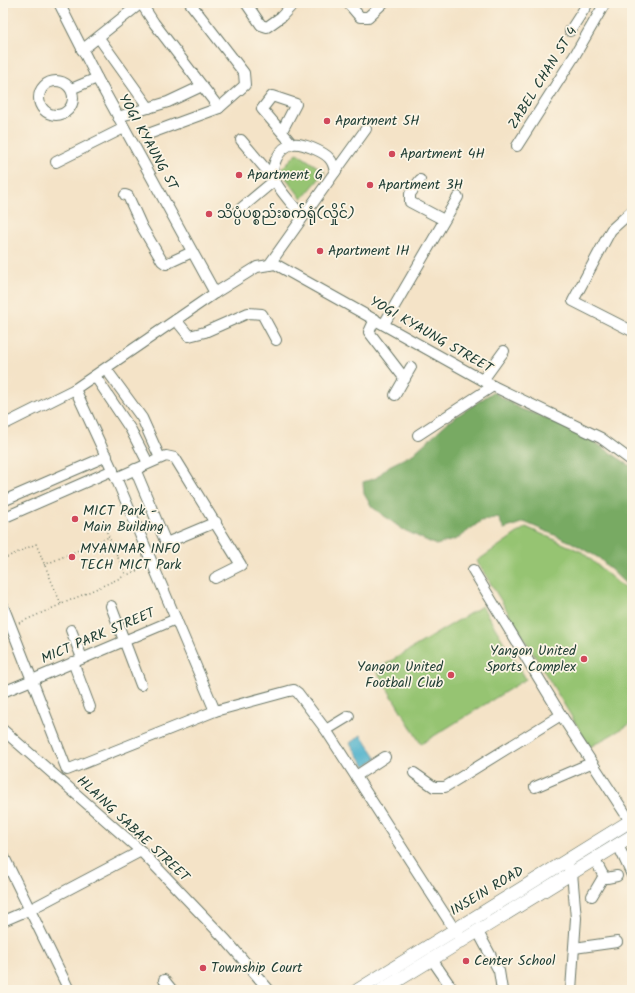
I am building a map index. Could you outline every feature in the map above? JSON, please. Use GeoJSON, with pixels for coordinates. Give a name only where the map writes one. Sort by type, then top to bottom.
{"type":"FeatureCollection","features":[{"type":"Feature","properties":{"kind":"main road","name":"INSEIN ROAD"},"geometry":{"type":"LineString","coordinates":[[568,868],[595,860],[618,845],[630,827]]}},
{"type":"Feature","properties":{"kind":"main road","name":"INSEIN ROAD"},"geometry":{"type":"LineString","coordinates":[[358,990],[496,912],[568,868],[630,827]]}},
{"type":"Feature","properties":{"kind":"main road","name":"INSEIN ROAD"},"geometry":{"type":"LineString","coordinates":[[382,990],[431,958],[458,934],[477,930],[496,912]]}},
{"type":"Feature","properties":{"kind":"street","name":"YOGI KYAUNG ST"},"geometry":{"type":"LineString","coordinates":[[59,3],[118,117],[215,292]]}},
{"type":"Feature","properties":{"kind":"street"},"geometry":{"type":"LineString","coordinates":[[82,50],[99,38],[141,3],[154,23],[219,108]]}},
{"type":"Feature","properties":{"kind":"street"},"geometry":{"type":"LineString","coordinates":[[151,134],[219,108],[245,85],[246,79],[244,73],[190,3]]}},
{"type":"Feature","properties":{"kind":"street"},"geometry":{"type":"LineString","coordinates":[[246,3],[261,25],[267,27],[281,17],[294,3]]}},
{"type":"Feature","properties":{"kind":"street"},"geometry":{"type":"LineString","coordinates":[[348,3],[360,17],[368,17],[382,3]]}},
{"type":"Feature","properties":{"kind":"street"},"geometry":{"type":"LineString","coordinates":[[570,31],[588,3]]}},
{"type":"Feature","properties":{"kind":"street","name":"ZABEL CHAN ST 4"},"geometry":{"type":"LineString","coordinates":[[517,146],[575,55],[605,3]]}},
{"type":"Feature","properties":{"kind":"street"},"geometry":{"type":"LineString","coordinates":[[99,38],[149,108]]}},
{"type":"Feature","properties":{"kind":"street"},"geometry":{"type":"LineString","coordinates":[[71,89],[97,78]]}},
{"type":"Feature","properties":{"kind":"street"},"geometry":{"type":"LineString","coordinates":[[118,117],[168,102],[202,86]]}},
{"type":"Feature","properties":{"kind":"street"},"geometry":{"type":"LineString","coordinates":[[56,162],[124,128]]}},
{"type":"Feature","properties":{"kind":"street"},"geometry":{"type":"LineString","coordinates":[[3,425],[75,389],[106,369],[215,292],[257,267],[269,265],[366,129]]}},
{"type":"Feature","properties":{"kind":"street"},"geometry":{"type":"LineString","coordinates":[[282,131],[292,144]]}},
{"type":"Feature","properties":{"kind":"street"},"geometry":{"type":"LineString","coordinates":[[241,140],[275,180],[303,217]]}},
{"type":"Feature","properties":{"kind":"street"},"geometry":{"type":"LineString","coordinates":[[275,180],[273,165],[277,156],[292,144],[302,143],[328,156],[333,163],[335,172]]}},
{"type":"Feature","properties":{"kind":"street"},"geometry":{"type":"LineString","coordinates":[[239,210],[275,180]]}},
{"type":"Feature","properties":{"kind":"street"},"geometry":{"type":"LineString","coordinates":[[420,180],[410,194],[410,202],[444,220]]}},
{"type":"Feature","properties":{"kind":"street"},"geometry":{"type":"LineString","coordinates":[[125,194],[128,196],[142,227],[162,261],[166,264],[172,263],[192,252]]}},
{"type":"Feature","properties":{"kind":"street"},"geometry":{"type":"LineString","coordinates":[[405,379],[369,332],[380,321],[458,197]]}},
{"type":"Feature","properties":{"kind":"street"},"geometry":{"type":"LineString","coordinates":[[632,211],[611,230],[573,301],[632,331]]}},
{"type":"Feature","properties":{"kind":"street","name":"YOGI KYAUNG STREET"},"geometry":{"type":"LineString","coordinates":[[269,265],[274,264],[286,269],[493,386],[601,438],[632,461]]}},
{"type":"Feature","properties":{"kind":"street"},"geometry":{"type":"LineString","coordinates":[[176,320],[189,336],[205,332],[248,313],[262,314],[276,340]]}},
{"type":"Feature","properties":{"kind":"street"},"geometry":{"type":"LineString","coordinates":[[483,380],[504,351]]}},
{"type":"Feature","properties":{"kind":"street"},"geometry":{"type":"LineString","coordinates":[[395,395],[411,367]]}},
{"type":"Feature","properties":{"kind":"street"},"geometry":{"type":"LineString","coordinates":[[106,369],[145,424],[160,458]]}},
{"type":"Feature","properties":{"kind":"street"},"geometry":{"type":"LineString","coordinates":[[95,376],[131,430],[148,463]]}},
{"type":"Feature","properties":{"kind":"street"},"geometry":{"type":"LineString","coordinates":[[418,435],[493,386]]}},
{"type":"Feature","properties":{"kind":"street","name":"MICT PARK STREET"},"geometry":{"type":"LineString","coordinates":[[75,389],[115,474],[154,564],[214,711]]}},
{"type":"Feature","properties":{"kind":"street"},"geometry":{"type":"LineString","coordinates":[[131,430],[145,424]]}},
{"type":"Feature","properties":{"kind":"street"},"geometry":{"type":"LineString","coordinates":[[3,501],[106,456]]}},
{"type":"Feature","properties":{"kind":"street"},"geometry":{"type":"LineString","coordinates":[[3,518],[115,474],[135,469],[160,458],[166,456],[175,458],[216,522],[241,566],[215,578]]}},
{"type":"Feature","properties":{"kind":"street"},"geometry":{"type":"LineString","coordinates":[[135,469],[166,543],[216,522]]}},
{"type":"Feature","properties":{"kind":"street"},"geometry":{"type":"LineString","coordinates":[[473,570],[630,827]]}},
{"type":"Feature","properties":{"kind":"street","name":"MICT PARK STREET"},"geometry":{"type":"LineString","coordinates":[[3,606],[32,680]]}},
{"type":"Feature","properties":{"kind":"street"},"geometry":{"type":"LineString","coordinates":[[111,606],[141,685]]}},
{"type":"Feature","properties":{"kind":"street","name":"MICT PARK STREET"},"geometry":{"type":"LineString","coordinates":[[3,692],[176,619]]}},
{"type":"Feature","properties":{"kind":"street"},"geometry":{"type":"LineString","coordinates":[[71,630],[90,707]]}},
{"type":"Feature","properties":{"kind":"street"},"geometry":{"type":"LineString","coordinates":[[32,680],[67,770],[214,711],[294,690],[298,693],[326,730],[458,934]]}},
{"type":"Feature","properties":{"kind":"street"},"geometry":{"type":"LineString","coordinates":[[414,772],[434,787],[445,787],[561,715]]}},
{"type":"Feature","properties":{"kind":"street"},"geometry":{"type":"LineString","coordinates":[[326,730],[349,716]]}},
{"type":"Feature","properties":{"kind":"street","name":"HLAING SABAE STREET"},"geometry":{"type":"LineString","coordinates":[[3,730],[141,851],[226,940],[270,990]]}},
{"type":"Feature","properties":{"kind":"street"},"geometry":{"type":"LineString","coordinates":[[356,776],[385,757]]}},
{"type":"Feature","properties":{"kind":"street"},"geometry":{"type":"LineString","coordinates":[[535,787],[591,763]]}},
{"type":"Feature","properties":{"kind":"street"},"geometry":{"type":"LineString","coordinates":[[618,845],[632,874]]}},
{"type":"Feature","properties":{"kind":"street"},"geometry":{"type":"LineString","coordinates":[[3,921],[31,909],[141,851]]}},
{"type":"Feature","properties":{"kind":"street"},"geometry":{"type":"LineString","coordinates":[[3,855],[31,909],[69,990]]}},
{"type":"Feature","properties":{"kind":"street"},"geometry":{"type":"LineString","coordinates":[[595,860],[604,877]]}},
{"type":"Feature","properties":{"kind":"street"},"geometry":{"type":"LineString","coordinates":[[568,868],[576,918],[571,990]]}},
{"type":"Feature","properties":{"kind":"street"},"geometry":{"type":"LineString","coordinates":[[604,877],[618,876]]}},
{"type":"Feature","properties":{"kind":"street"},"geometry":{"type":"LineString","coordinates":[[592,896],[604,877]]}},
{"type":"Feature","properties":{"kind":"street"},"geometry":{"type":"LineString","coordinates":[[477,930],[499,971],[502,990]]}},
{"type":"Feature","properties":{"kind":"street"},"geometry":{"type":"LineString","coordinates":[[574,948],[617,942]]}},
{"type":"Feature","properties":{"kind":"street"},"geometry":{"type":"LineString","coordinates":[[431,958],[453,990]]}},
{"type":"Feature","properties":{"kind":"street"},"geometry":{"type":"LineString","coordinates":[[164,980],[172,990]]}},
{"type":"Feature","properties":{"kind":"path"},"geometry":{"type":"LineString","coordinates":[[102,521],[126,576]]}},
{"type":"Feature","properties":{"kind":"path"},"geometry":{"type":"LineString","coordinates":[[44,565],[109,537]]}},
{"type":"Feature","properties":{"kind":"path"},"geometry":{"type":"LineString","coordinates":[[3,559],[36,544],[61,604]]}},
{"type":"Feature","properties":{"kind":"path"},"geometry":{"type":"LineString","coordinates":[[11,626],[154,564]]}},
{"type":"Feature","properties":{"kind":"green space"},"geometry":{"type":"Polygon","coordinates":[[[297,153],[325,172],[302,199],[280,170],[297,153]]]}},
{"type":"Feature","properties":{"kind":"green space"},"geometry":{"type":"Polygon","coordinates":[[[493,392],[521,409],[572,427],[632,467],[632,590],[599,558],[571,542],[524,522],[504,529],[498,517],[481,521],[457,539],[436,545],[402,529],[372,507],[364,494],[363,482],[376,478],[389,466],[413,454],[448,422],[493,392]]]}},
{"type":"Feature","properties":{"kind":"green space","name":"Yangon United Sports Complex"},"geometry":{"type":"Polygon","coordinates":[[[526,527],[582,552],[632,595],[632,723],[590,747],[477,561],[526,527]]]}},
{"type":"Feature","properties":{"kind":"green space","name":"Yangon United Football Club"},"geometry":{"type":"Polygon","coordinates":[[[482,606],[526,679],[421,744],[376,670],[482,606]]]}},
{"type":"Feature","properties":{"kind":"water"},"geometry":{"type":"Polygon","coordinates":[[[361,735],[377,758],[365,766],[350,743],[361,735]]]}},
{"type":"Feature","properties":{"kind":"place","name":"Apartment 5H"},"geometry":{"type":"Point","coordinates":[327,121]}},
{"type":"Feature","properties":{"kind":"place","name":"Apartment 4H"},"geometry":{"type":"Point","coordinates":[392,154]}},
{"type":"Feature","properties":{"kind":"place","name":"Apartment G"},"geometry":{"type":"Point","coordinates":[239,175]}},
{"type":"Feature","properties":{"kind":"place","name":"Apartment 3H"},"geometry":{"type":"Point","coordinates":[370,185]}},
{"type":"Feature","properties":{"kind":"place","name":"သိပ္ပံပစ္စည်းစက်ရုံ(လှိုင်)"},"geometry":{"type":"Point","coordinates":[209,214]}},
{"type":"Feature","properties":{"kind":"place","name":"Apartment 1H"},"geometry":{"type":"Point","coordinates":[320,251]}},
{"type":"Feature","properties":{"kind":"place","name":"MICT Park - Main Building"},"geometry":{"type":"Point","coordinates":[75,519]}},
{"type":"Feature","properties":{"kind":"place","name":"MYANMAR INFO TECH MICT Park"},"geometry":{"type":"Point","coordinates":[72,557]}},
{"type":"Feature","properties":{"kind":"place","name":"Yangon United Sports Complex"},"geometry":{"type":"Point","coordinates":[584,659]}},
{"type":"Feature","properties":{"kind":"place","name":"Yangon United Football Club"},"geometry":{"type":"Point","coordinates":[451,675]}},
{"type":"Feature","properties":{"kind":"place","name":"Center School"},"geometry":{"type":"Point","coordinates":[466,961]}},
{"type":"Feature","properties":{"kind":"place","name":"Township Court"},"geometry":{"type":"Point","coordinates":[203,968]}}]}
